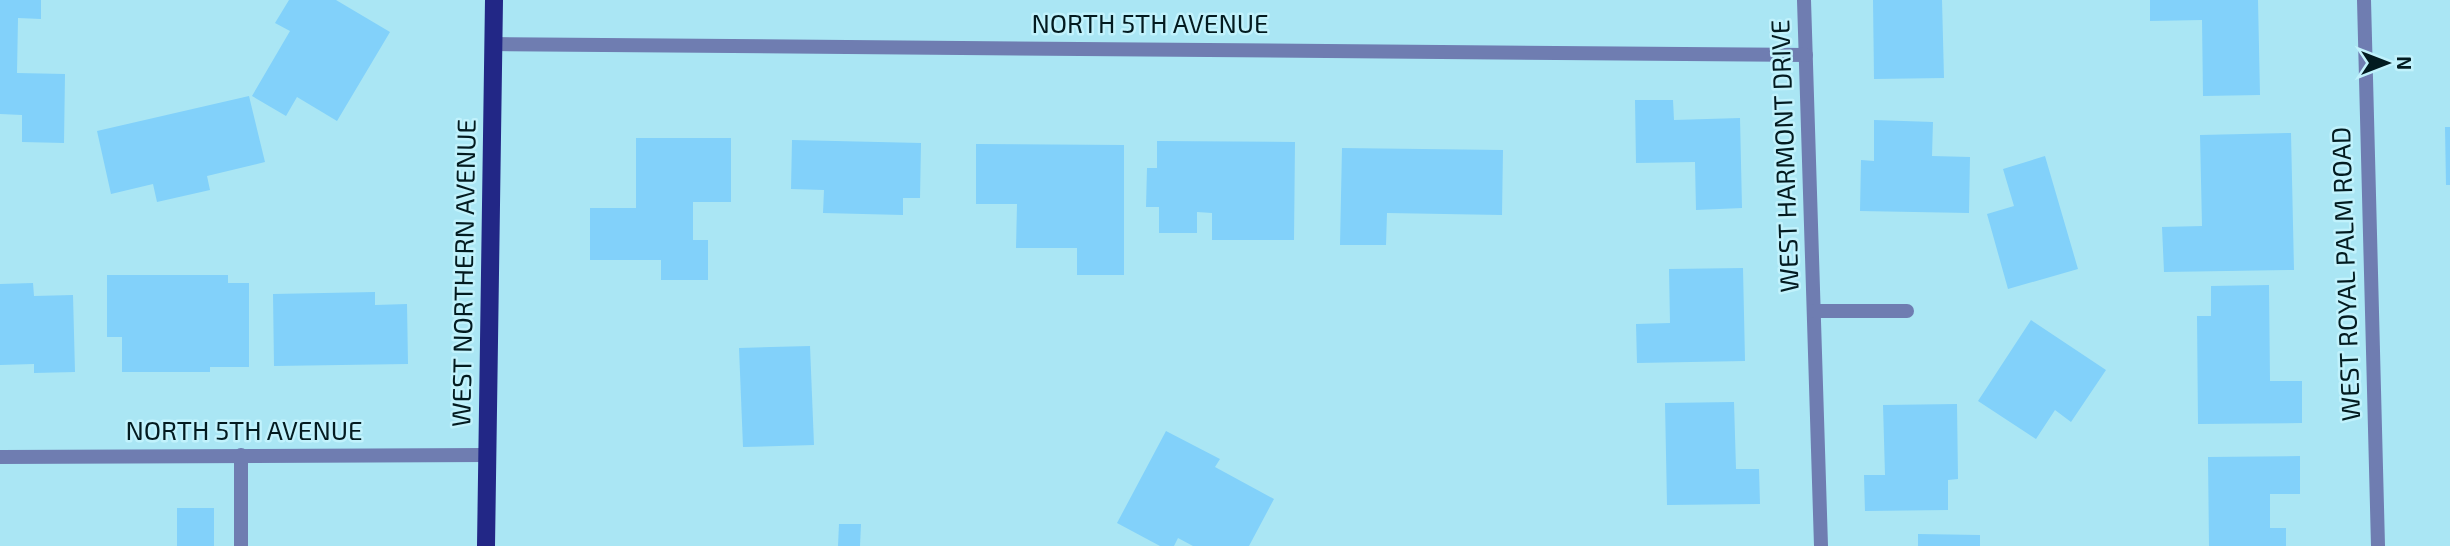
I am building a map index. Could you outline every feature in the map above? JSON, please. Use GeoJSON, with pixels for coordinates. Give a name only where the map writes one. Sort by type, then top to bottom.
{"type":"FeatureCollection","features":[{"type":"Feature","properties":{"kind":"main road","name":"WEST NORTHERN AVENUE"},"geometry":{"type":"LineString","coordinates":[[486,546],[494,0]]}},
{"type":"Feature","properties":{"kind":"street","name":"WEST HARMONT DRIVE"},"geometry":{"type":"LineString","coordinates":[[1804,0],[1821,546]]}},
{"type":"Feature","properties":{"kind":"street","name":"WEST ROYAL PALM ROAD"},"geometry":{"type":"LineString","coordinates":[[2364,0],[2378,546]]}},
{"type":"Feature","properties":{"kind":"street","name":"NORTH 5TH AVENUE"},"geometry":{"type":"LineString","coordinates":[[493,44],[1806,55]]}},
{"type":"Feature","properties":{"kind":"street","name":"WEST HARMONT DRIVE"},"geometry":{"type":"LineString","coordinates":[[1814,311],[1907,311]]}},
{"type":"Feature","properties":{"kind":"street","name":"NORTH 5TH AVENUE"},"geometry":{"type":"LineString","coordinates":[[0,457],[487,454]]}},
{"type":"Feature","properties":{"kind":"street"},"geometry":{"type":"LineString","coordinates":[[241,456],[241,546]]}},
{"type":"Feature","properties":{"kind":"building"},"geometry":{"type":"Polygon","coordinates":[[[0,0],[41,0],[41,19],[18,18],[17,73],[65,74],[64,143],[22,142],[22,115],[0,114],[0,0]]]}},
{"type":"Feature","properties":{"kind":"building"},"geometry":{"type":"Polygon","coordinates":[[[289,0],[336,0],[390,32],[337,121],[297,97],[286,116],[252,96],[290,31],[275,23],[289,0]]]}},
{"type":"Feature","properties":{"kind":"building"},"geometry":{"type":"Polygon","coordinates":[[[1873,0],[1942,0],[1944,78],[1874,79],[1873,0]]]}},
{"type":"Feature","properties":{"kind":"building"},"geometry":{"type":"Polygon","coordinates":[[[2150,0],[2258,0],[2260,95],[2203,96],[2202,20],[2150,21],[2150,0]]]}},
{"type":"Feature","properties":{"kind":"building"},"geometry":{"type":"Polygon","coordinates":[[[249,96],[265,162],[207,176],[210,190],[157,202],[153,184],[111,194],[97,131],[249,96]]]}},
{"type":"Feature","properties":{"kind":"building"},"geometry":{"type":"Polygon","coordinates":[[[1635,100],[1673,100],[1674,120],[1740,118],[1742,208],[1696,210],[1695,162],[1636,163],[1635,100]]]}},
{"type":"Feature","properties":{"kind":"building"},"geometry":{"type":"Polygon","coordinates":[[[1874,120],[1933,122],[1932,156],[1970,157],[1969,213],[1860,211],[1861,160],[1874,161],[1874,120]]]}},
{"type":"Feature","properties":{"kind":"building"},"geometry":{"type":"Polygon","coordinates":[[[2445,127],[2450,127],[2450,185],[2446,185],[2445,127]]]}},
{"type":"Feature","properties":{"kind":"building"},"geometry":{"type":"Polygon","coordinates":[[[2291,133],[2294,270],[2164,272],[2162,227],[2202,226],[2200,135],[2291,133]]]}},
{"type":"Feature","properties":{"kind":"building"},"geometry":{"type":"Polygon","coordinates":[[[636,138],[731,138],[731,202],[693,202],[693,240],[708,240],[708,280],[661,280],[661,260],[590,260],[590,208],[636,208],[636,138]]]}},
{"type":"Feature","properties":{"kind":"building"},"geometry":{"type":"Polygon","coordinates":[[[792,140],[921,143],[920,198],[903,198],[903,215],[823,213],[824,190],[791,189],[792,140]]]}},
{"type":"Feature","properties":{"kind":"building"},"geometry":{"type":"Polygon","coordinates":[[[1157,141],[1295,142],[1294,240],[1212,240],[1212,213],[1197,212],[1197,233],[1159,233],[1159,207],[1146,207],[1147,168],[1157,168],[1157,141]]]}},
{"type":"Feature","properties":{"kind":"building"},"geometry":{"type":"Polygon","coordinates":[[[976,144],[1124,145],[1124,275],[1077,275],[1077,248],[1016,248],[1017,204],[976,204],[976,144]]]}},
{"type":"Feature","properties":{"kind":"building"},"geometry":{"type":"Polygon","coordinates":[[[1342,148],[1503,150],[1502,215],[1387,213],[1386,245],[1340,245],[1342,148]]]}},
{"type":"Feature","properties":{"kind":"building"},"geometry":{"type":"Polygon","coordinates":[[[2045,156],[2078,269],[2008,289],[1987,214],[2014,206],[2003,169],[2045,156]]]}},
{"type":"Feature","properties":{"kind":"building"},"geometry":{"type":"Polygon","coordinates":[[[1743,268],[1745,361],[1637,363],[1636,324],[1670,323],[1669,269],[1743,268]]]}},
{"type":"Feature","properties":{"kind":"building"},"geometry":{"type":"Polygon","coordinates":[[[107,275],[228,275],[228,283],[249,283],[249,367],[210,367],[210,372],[122,372],[122,337],[107,337],[107,275]]]}},
{"type":"Feature","properties":{"kind":"building"},"geometry":{"type":"Polygon","coordinates":[[[33,283],[34,296],[73,295],[75,372],[34,373],[34,364],[0,365],[0,284],[33,283]]]}},
{"type":"Feature","properties":{"kind":"building"},"geometry":{"type":"Polygon","coordinates":[[[2269,285],[2270,381],[2302,381],[2302,423],[2198,424],[2197,316],[2211,316],[2211,286],[2269,285]]]}},
{"type":"Feature","properties":{"kind":"building"},"geometry":{"type":"Polygon","coordinates":[[[375,292],[375,305],[407,304],[408,364],[274,366],[273,294],[375,292]]]}},
{"type":"Feature","properties":{"kind":"building"},"geometry":{"type":"Polygon","coordinates":[[[2031,320],[2106,370],[2071,422],[2055,410],[2036,439],[1978,401],[2031,320]]]}},
{"type":"Feature","properties":{"kind":"building"},"geometry":{"type":"Polygon","coordinates":[[[810,346],[814,445],[743,447],[739,348],[810,346]]]}},
{"type":"Feature","properties":{"kind":"building"},"geometry":{"type":"Polygon","coordinates":[[[1734,402],[1736,469],[1759,469],[1760,504],[1667,505],[1665,403],[1734,402]]]}},
{"type":"Feature","properties":{"kind":"building"},"geometry":{"type":"Polygon","coordinates":[[[1957,404],[1958,479],[1948,480],[1948,510],[1865,511],[1864,475],[1885,475],[1883,405],[1957,404]]]}},
{"type":"Feature","properties":{"kind":"building"},"geometry":{"type":"Polygon","coordinates":[[[1166,431],[1220,459],[1215,467],[1274,499],[1249,546],[1193,546],[1178,538],[1174,546],[1160,546],[1117,523],[1166,431]]]}},
{"type":"Feature","properties":{"kind":"building"},"geometry":{"type":"Polygon","coordinates":[[[2300,456],[2300,494],[2270,494],[2270,528],[2286,528],[2286,546],[2209,546],[2208,457],[2300,456]]]}},
{"type":"Feature","properties":{"kind":"building"},"geometry":{"type":"Polygon","coordinates":[[[177,508],[214,508],[214,546],[177,546],[177,508]]]}},
{"type":"Feature","properties":{"kind":"building"},"geometry":{"type":"Polygon","coordinates":[[[839,524],[861,524],[860,546],[838,546],[839,524]]]}},
{"type":"Feature","properties":{"kind":"building"},"geometry":{"type":"Polygon","coordinates":[[[1918,534],[1980,535],[1980,546],[1918,546],[1918,534]]]}}]}
